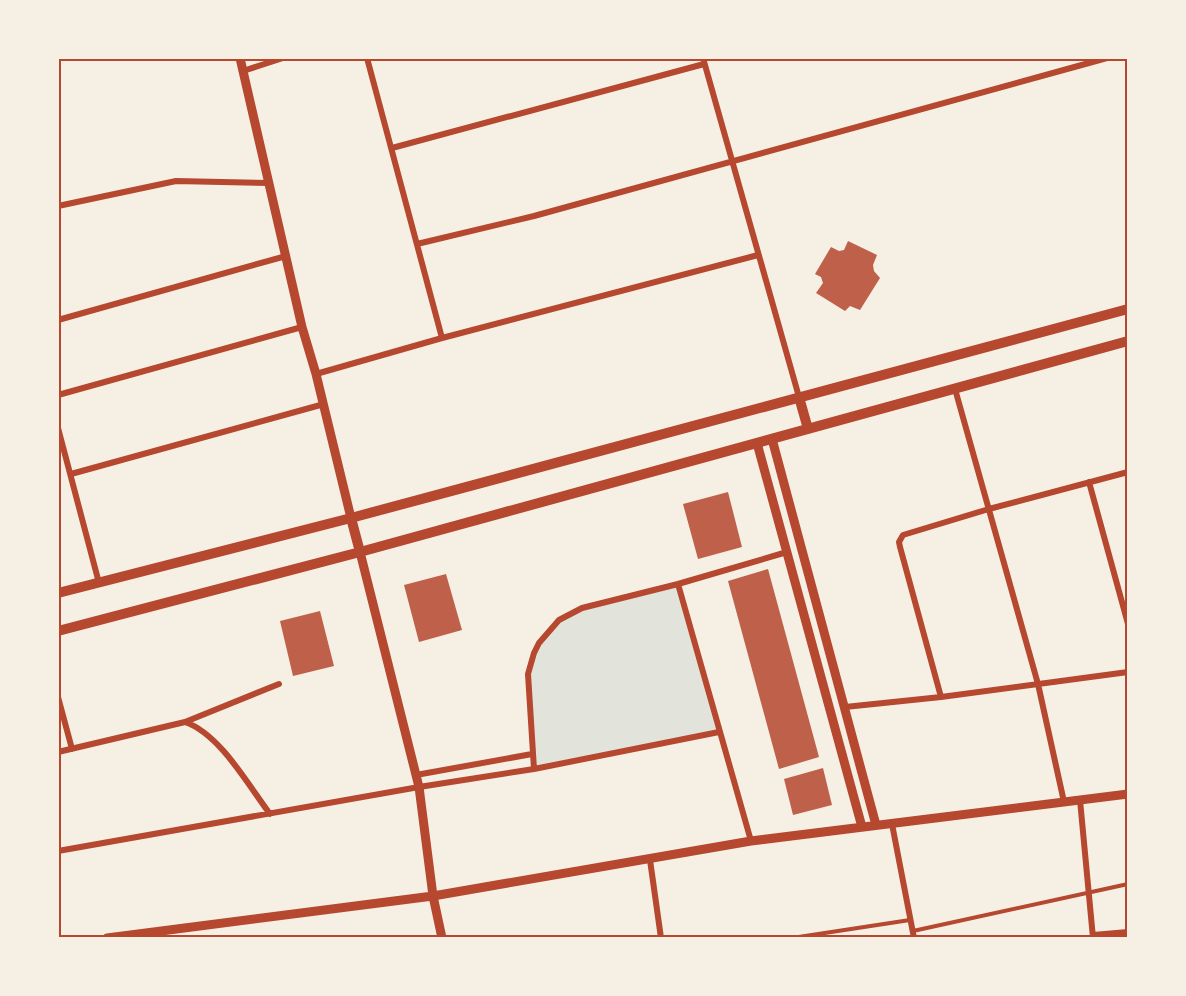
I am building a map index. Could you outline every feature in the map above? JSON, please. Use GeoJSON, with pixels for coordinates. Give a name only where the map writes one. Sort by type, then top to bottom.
{"type":"FeatureCollection","features":[{"type":"Feature","properties":{"kind":"main road"},"geometry":{"type":"LineString","coordinates":[[58,593],[351,518],[1128,309]]}},
{"type":"Feature","properties":{"kind":"main road"},"geometry":{"type":"LineString","coordinates":[[58,632],[360,552],[1128,341]]}},
{"type":"Feature","properties":{"kind":"main road"},"geometry":{"type":"LineString","coordinates":[[800,397],[808,429]]}},
{"type":"Feature","properties":{"kind":"main road"},"geometry":{"type":"LineString","coordinates":[[351,518],[360,552]]}},
{"type":"Feature","properties":{"kind":"street"},"geometry":{"type":"LineString","coordinates":[[240,58],[303,327],[351,518]]}},
{"type":"Feature","properties":{"kind":"street"},"geometry":{"type":"LineString","coordinates":[[243,71],[283,58]]}},
{"type":"Feature","properties":{"kind":"street"},"geometry":{"type":"LineString","coordinates":[[367,58],[442,338]]}},
{"type":"Feature","properties":{"kind":"street"},"geometry":{"type":"LineString","coordinates":[[417,244],[534,216],[1107,58]]}},
{"type":"Feature","properties":{"kind":"street"},"geometry":{"type":"LineString","coordinates":[[392,148],[704,61],[800,397]]}},
{"type":"Feature","properties":{"kind":"street"},"geometry":{"type":"LineString","coordinates":[[58,206],[176,181],[270,183]]}},
{"type":"Feature","properties":{"kind":"street"},"geometry":{"type":"LineString","coordinates":[[316,374],[442,338],[758,255]]}},
{"type":"Feature","properties":{"kind":"street"},"geometry":{"type":"LineString","coordinates":[[58,320],[286,256]]}},
{"type":"Feature","properties":{"kind":"street"},"geometry":{"type":"LineString","coordinates":[[58,395],[303,327]]}},
{"type":"Feature","properties":{"kind":"street"},"geometry":{"type":"LineString","coordinates":[[955,388],[1038,684],[1064,802]]}},
{"type":"Feature","properties":{"kind":"street"},"geometry":{"type":"LineString","coordinates":[[71,474],[324,404]]}},
{"type":"Feature","properties":{"kind":"street"},"geometry":{"type":"LineString","coordinates":[[58,428],[99,583]]}},
{"type":"Feature","properties":{"kind":"street"},"geometry":{"type":"LineString","coordinates":[[772,439],[876,825]]}},
{"type":"Feature","properties":{"kind":"street"},"geometry":{"type":"LineString","coordinates":[[757,443],[862,827]]}},
{"type":"Feature","properties":{"kind":"street"},"geometry":{"type":"LineString","coordinates":[[941,697],[899,542],[903,535],[989,509],[1128,472]]}},
{"type":"Feature","properties":{"kind":"street"},"geometry":{"type":"LineString","coordinates":[[1089,482],[1128,624]]}},
{"type":"Feature","properties":{"kind":"street"},"geometry":{"type":"LineString","coordinates":[[360,552],[419,787],[433,896],[442,938]]}},
{"type":"Feature","properties":{"kind":"street"},"geometry":{"type":"LineString","coordinates":[[534,769],[528,674],[534,653],[545,634],[559,620],[582,608],[678,584],[788,552]]}},
{"type":"Feature","properties":{"kind":"street"},"geometry":{"type":"LineString","coordinates":[[678,584],[751,841]]}},
{"type":"Feature","properties":{"kind":"street"},"geometry":{"type":"LineString","coordinates":[[844,707],[941,697],[1128,672]]}},
{"type":"Feature","properties":{"kind":"street"},"geometry":{"type":"LineString","coordinates":[[58,752],[185,722],[279,684]]}},
{"type":"Feature","properties":{"kind":"street"},"geometry":{"type":"LineString","coordinates":[[58,697],[72,749]]}},
{"type":"Feature","properties":{"kind":"street"},"geometry":{"type":"LineString","coordinates":[[185,722],[201,729],[217,744],[270,814]]}},
{"type":"Feature","properties":{"kind":"street"},"geometry":{"type":"LineString","coordinates":[[58,851],[534,769],[719,732]]}},
{"type":"Feature","properties":{"kind":"street"},"geometry":{"type":"LineString","coordinates":[[416,775],[532,754]]}},
{"type":"Feature","properties":{"kind":"street"},"geometry":{"type":"LineString","coordinates":[[107,938],[433,896],[751,841],[1128,794]]}},
{"type":"Feature","properties":{"kind":"street"},"geometry":{"type":"LineString","coordinates":[[1080,800],[1093,936],[1128,932]]}},
{"type":"Feature","properties":{"kind":"street"},"geometry":{"type":"LineString","coordinates":[[892,824],[913,934]]}},
{"type":"Feature","properties":{"kind":"street"},"geometry":{"type":"LineString","coordinates":[[650,860],[661,938]]}},
{"type":"Feature","properties":{"kind":"lane"},"geometry":{"type":"LineString","coordinates":[[913,934],[1128,884]]}},
{"type":"Feature","properties":{"kind":"lane"},"geometry":{"type":"LineString","coordinates":[[792,938],[911,920]]}},
{"type":"Feature","properties":{"kind":"shaded area"},"geometry":{"type":"Polygon","coordinates":[[[678,584],[719,732],[534,769],[528,692],[534,653],[567,615],[678,584]]]}},
{"type":"Feature","properties":{"kind":"building"},"geometry":{"type":"Polygon","coordinates":[[[848,241],[877,255],[873,265],[874,271],[880,278],[860,310],[850,306],[845,311],[816,293],[823,283],[821,277],[815,274],[831,247],[839,251],[844,250],[848,241]]]}},
{"type":"Feature","properties":{"kind":"building"},"geometry":{"type":"Polygon","coordinates":[[[728,492],[742,547],[698,559],[683,504],[728,492]]]}},
{"type":"Feature","properties":{"kind":"building"},"geometry":{"type":"Polygon","coordinates":[[[768,569],[819,757],[779,769],[728,581],[768,569]]]}},
{"type":"Feature","properties":{"kind":"building"},"geometry":{"type":"Polygon","coordinates":[[[446,574],[462,630],[419,642],[404,585],[446,574]]]}},
{"type":"Feature","properties":{"kind":"building"},"geometry":{"type":"Polygon","coordinates":[[[320,611],[334,666],[293,676],[280,621],[320,611]]]}},
{"type":"Feature","properties":{"kind":"building"},"geometry":{"type":"Polygon","coordinates":[[[823,768],[832,805],[793,815],[784,779],[823,768]]]}}]}
